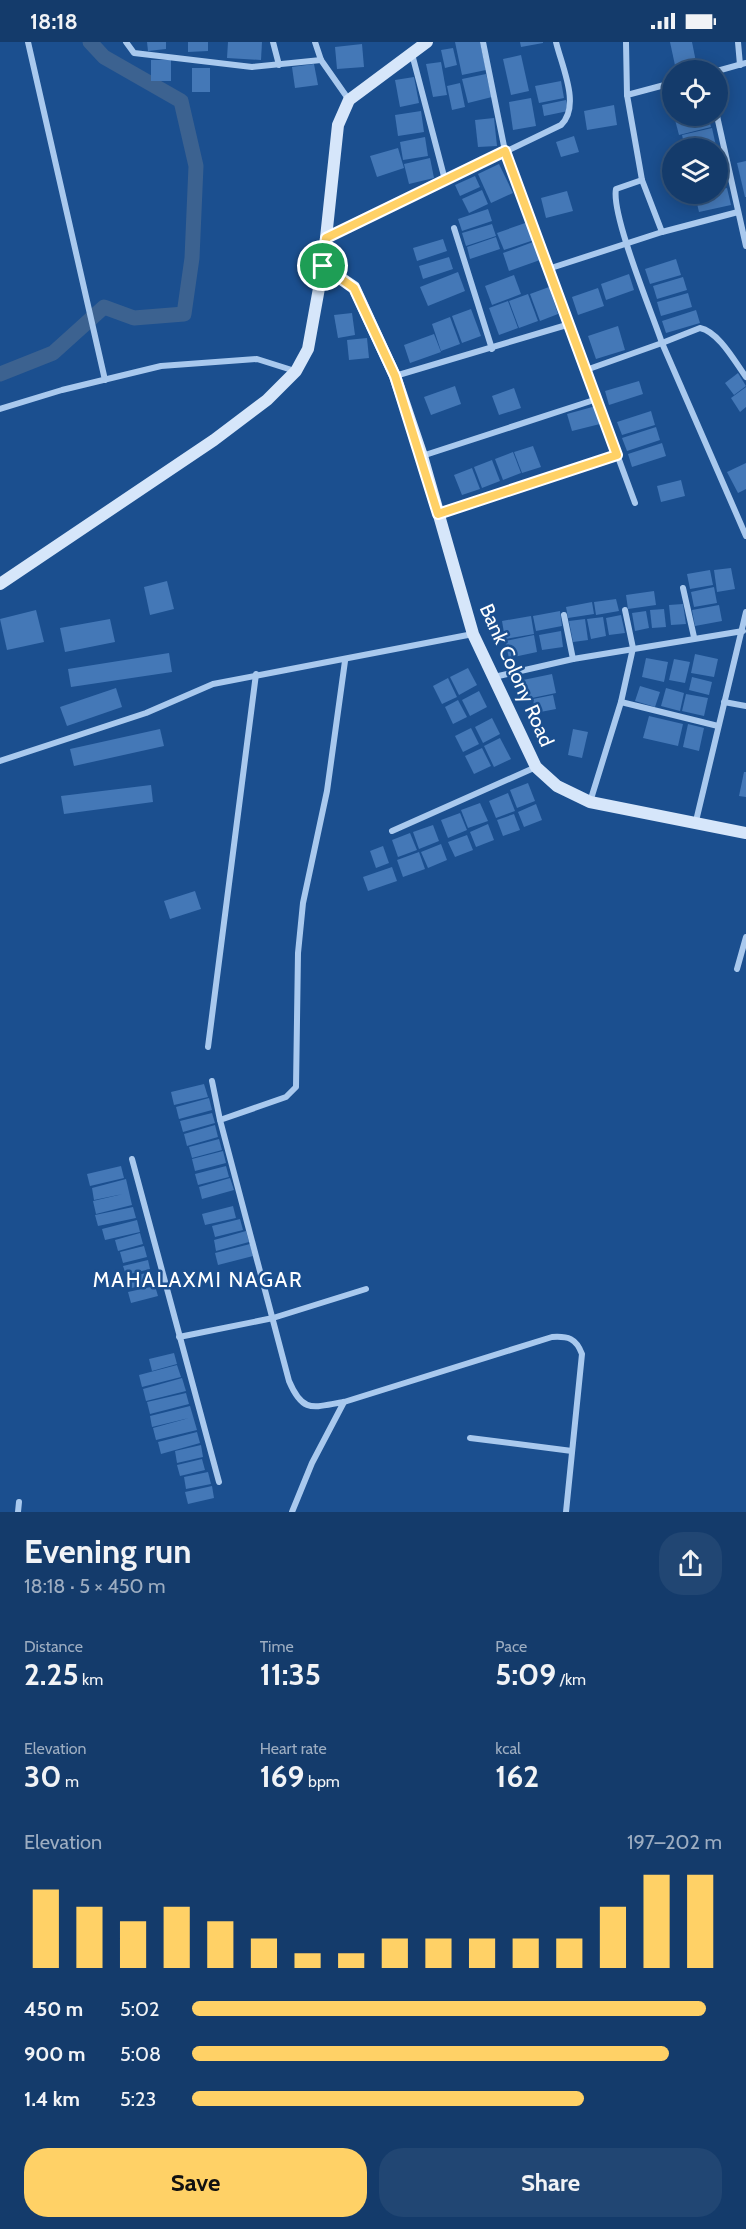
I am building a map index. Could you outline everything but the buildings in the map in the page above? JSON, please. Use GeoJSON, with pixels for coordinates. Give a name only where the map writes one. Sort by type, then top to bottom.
{"type":"FeatureCollection","features":[{"type":"Feature","properties":{"kind":"street"},"geometry":{"type":"LineString","coordinates":[[28,42],[105,380]]}},
{"type":"Feature","properties":{"kind":"street"},"geometry":{"type":"LineString","coordinates":[[126,42],[134,52],[252,67],[321,60]]}},
{"type":"Feature","properties":{"kind":"street"},"geometry":{"type":"LineString","coordinates":[[273,42],[279,65]]}},
{"type":"Feature","properties":{"kind":"street"},"geometry":{"type":"LineString","coordinates":[[315,42],[321,60],[349,100]]}},
{"type":"Feature","properties":{"kind":"street"},"geometry":{"type":"LineString","coordinates":[[0,584],[214,440],[267,400],[296,371],[308,349],[323,266],[338,125],[349,100],[427,42]]}},
{"type":"Feature","properties":{"kind":"street"},"geometry":{"type":"LineString","coordinates":[[483,42],[505,151],[635,503]]}},
{"type":"Feature","properties":{"kind":"street"},"geometry":{"type":"LineString","coordinates":[[326,238],[561,125],[569,117],[571,105],[556,42]]}},
{"type":"Feature","properties":{"kind":"street"},"geometry":{"type":"LineString","coordinates":[[626,42],[627,95],[642,180],[662,232]]}},
{"type":"Feature","properties":{"kind":"street"},"geometry":{"type":"LineString","coordinates":[[728,68],[743,64],[738,42]]}},
{"type":"Feature","properties":{"kind":"street"},"geometry":{"type":"LineString","coordinates":[[412,54],[445,180]]}},
{"type":"Feature","properties":{"kind":"street"},"geometry":{"type":"LineString","coordinates":[[627,95],[662,86]]}},
{"type":"Feature","properties":{"kind":"street"},"geometry":{"type":"LineString","coordinates":[[719,126],[746,246]]}},
{"type":"Feature","properties":{"kind":"street"},"geometry":{"type":"LineString","coordinates":[[642,180],[616,189],[614,197],[627,243],[662,343],[746,536]]}},
{"type":"Feature","properties":{"kind":"street"},"geometry":{"type":"LineString","coordinates":[[548,269],[662,232],[738,212]]}},
{"type":"Feature","properties":{"kind":"street"},"geometry":{"type":"LineString","coordinates":[[454,228],[492,349]]}},
{"type":"Feature","properties":{"kind":"street","name":"Bank Colony Road"},"geometry":{"type":"LineString","coordinates":[[323,266],[354,288],[395,376],[422,456],[473,634],[536,766],[557,786],[590,802],[696,821],[746,833]]}},
{"type":"Feature","properties":{"kind":"street"},"geometry":{"type":"LineString","coordinates":[[395,376],[570,324]]}},
{"type":"Feature","properties":{"kind":"street"},"geometry":{"type":"LineString","coordinates":[[586,370],[700,328],[706,329],[713,335],[746,377]]}},
{"type":"Feature","properties":{"kind":"street"},"geometry":{"type":"LineString","coordinates":[[0,409],[161,366],[257,359],[296,371]]}},
{"type":"Feature","properties":{"kind":"street"},"geometry":{"type":"LineString","coordinates":[[422,456],[597,399]]}},
{"type":"Feature","properties":{"kind":"street"},"geometry":{"type":"LineString","coordinates":[[438,514],[617,455]]}},
{"type":"Feature","properties":{"kind":"street"},"geometry":{"type":"LineString","coordinates":[[683,588],[694,637]]}},
{"type":"Feature","properties":{"kind":"street"},"geometry":{"type":"LineString","coordinates":[[590,802],[621,702],[633,648],[625,610]]}},
{"type":"Feature","properties":{"kind":"street"},"geometry":{"type":"LineString","coordinates":[[696,821],[746,612]]}},
{"type":"Feature","properties":{"kind":"street"},"geometry":{"type":"LineString","coordinates":[[564,615],[573,659]]}},
{"type":"Feature","properties":{"kind":"street"},"geometry":{"type":"LineString","coordinates":[[494,677],[573,659],[694,637],[743,631]]}},
{"type":"Feature","properties":{"kind":"street"},"geometry":{"type":"LineString","coordinates":[[0,761],[146,713],[213,684],[256,674],[345,661],[473,634]]}},
{"type":"Feature","properties":{"kind":"street"},"geometry":{"type":"LineString","coordinates":[[220,1120],[286,1097],[296,1087],[298,953],[303,903],[327,791],[345,661]]}},
{"type":"Feature","properties":{"kind":"street"},"geometry":{"type":"LineString","coordinates":[[208,1047],[256,674]]}},
{"type":"Feature","properties":{"kind":"street"},"geometry":{"type":"LineString","coordinates":[[621,702],[717,726]]}},
{"type":"Feature","properties":{"kind":"street"},"geometry":{"type":"LineString","coordinates":[[724,702],[746,706]]}},
{"type":"Feature","properties":{"kind":"street"},"geometry":{"type":"LineString","coordinates":[[392,831],[536,766]]}},
{"type":"Feature","properties":{"kind":"street"},"geometry":{"type":"LineString","coordinates":[[737,969],[746,937]]}},
{"type":"Feature","properties":{"kind":"street"},"geometry":{"type":"LineString","coordinates":[[213,1082],[220,1120],[289,1381],[297,1398],[304,1405],[314,1407],[344,1402],[552,1337],[567,1336],[578,1342],[582,1354],[566,1512]]}},
{"type":"Feature","properties":{"kind":"street"},"geometry":{"type":"LineString","coordinates":[[132,1159],[219,1482]]}},
{"type":"Feature","properties":{"kind":"street"},"geometry":{"type":"LineString","coordinates":[[179,1337],[273,1318],[366,1289]]}},
{"type":"Feature","properties":{"kind":"street"},"geometry":{"type":"LineString","coordinates":[[291,1512],[312,1462],[344,1402]]}},
{"type":"Feature","properties":{"kind":"street"},"geometry":{"type":"LineString","coordinates":[[470,1438],[572,1451]]}},
{"type":"Feature","properties":{"kind":"street"},"geometry":{"type":"LineString","coordinates":[[18,1512],[19,1502]]}},
{"type":"Feature","properties":{"kind":"waterway"},"geometry":{"type":"LineString","coordinates":[[0,374],[53,353],[104,307],[134,318],[184,314],[192,258],[196,166],[181,101],[104,57],[90,42]]}},
{"type":"Feature","properties":{"kind":"district","name":"MAHALAXMI NAGAR"},"geometry":{"type":"Point","coordinates":[198,1279]}},
{"type":"Feature","properties":{"kind":"route"},"geometry":{"type":"LineString","coordinates":[[505,151],[617,455],[438,514],[422,456],[395,376],[354,288],[323,266],[326,238],[505,151]]}}]}
